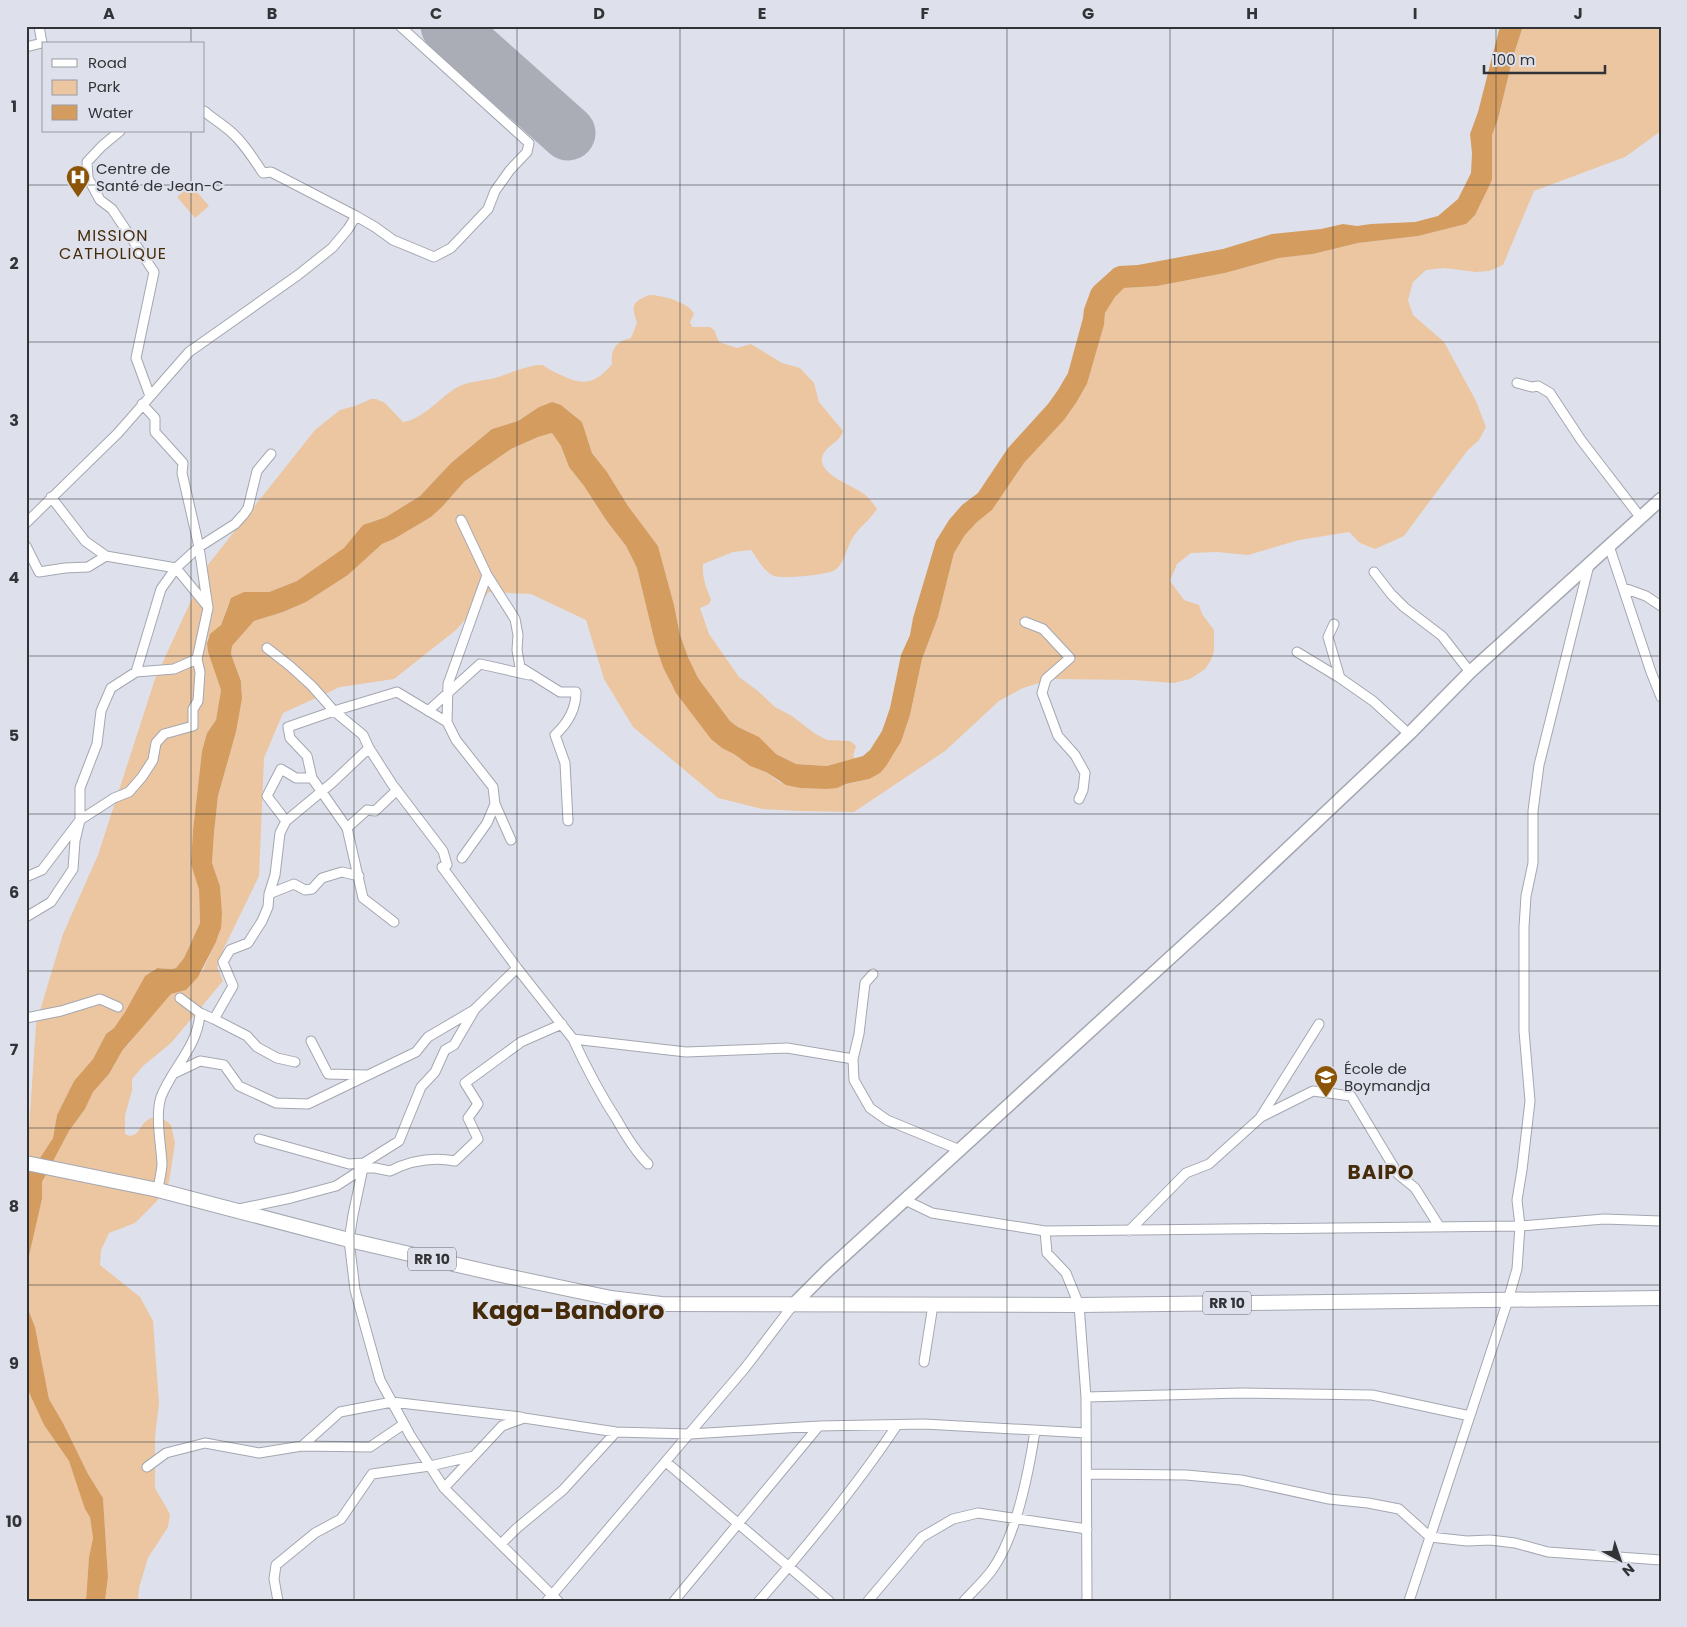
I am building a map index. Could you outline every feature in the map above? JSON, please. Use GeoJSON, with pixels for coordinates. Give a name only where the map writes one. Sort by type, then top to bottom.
{"type":"FeatureCollection","features":[{"type":"Feature","properties":{"kind":"main road","name":"RR 10"},"geometry":{"type":"LineString","coordinates":[[26,1163],[158,1190],[349,1240],[497,1274],[611,1298],[661,1304],[1080,1305],[1661,1298]]}},
{"type":"Feature","properties":{"kind":"street"},"geometry":{"type":"LineString","coordinates":[[26,47],[42,43],[39,26]]}},
{"type":"Feature","properties":{"kind":"street"},"geometry":{"type":"LineString","coordinates":[[205,112],[230,131],[248,150],[251,158],[263,173],[271,172],[356,216],[392,240],[434,257],[451,248],[488,209],[496,191],[510,170],[527,152],[529,143],[400,26]]}},
{"type":"Feature","properties":{"kind":"street"},"geometry":{"type":"LineString","coordinates":[[119,132],[87,162],[88,178],[100,200],[112,209],[154,272],[136,358],[150,396]]}},
{"type":"Feature","properties":{"kind":"street"},"geometry":{"type":"LineString","coordinates":[[26,523],[69,478],[90,462],[189,352],[298,275],[332,248],[356,216]]}},
{"type":"Feature","properties":{"kind":"street"},"geometry":{"type":"LineString","coordinates":[[1517,383],[1532,387],[1538,386],[1550,393],[1580,440],[1640,518]]}},
{"type":"Feature","properties":{"kind":"street"},"geometry":{"type":"LineString","coordinates":[[26,877],[42,870],[80,820],[114,798],[129,792],[153,760],[156,743],[164,734],[194,726],[193,709],[198,701],[200,672],[197,659],[208,608],[199,547],[182,473],[183,463],[155,432],[155,418],[142,404]]}},
{"type":"Feature","properties":{"kind":"street"},"geometry":{"type":"LineString","coordinates":[[136,672],[161,589],[176,568],[199,547],[235,524],[244,514],[248,508],[257,471],[271,454]]}},
{"type":"Feature","properties":{"kind":"street"},"geometry":{"type":"LineString","coordinates":[[51,497],[85,541],[106,556],[176,568],[208,608]]}},
{"type":"Feature","properties":{"kind":"street"},"geometry":{"type":"LineString","coordinates":[[364,1165],[349,1240],[356,1290],[380,1380],[404,1424],[444,1488],[553,1599],[745,1368],[794,1305],[827,1271],[1228,905],[1409,734],[1470,672],[1661,499]]}},
{"type":"Feature","properties":{"kind":"street"},"geometry":{"type":"LineString","coordinates":[[461,520],[486,575],[515,619],[520,667],[560,692],[576,692],[576,703],[573,712],[565,726],[555,735],[565,763],[568,821]]}},
{"type":"Feature","properties":{"kind":"street"},"geometry":{"type":"LineString","coordinates":[[26,546],[39,572],[88,567],[106,556]]}},
{"type":"Feature","properties":{"kind":"street"},"geometry":{"type":"LineString","coordinates":[[1609,546],[1661,697]]}},
{"type":"Feature","properties":{"kind":"street"},"geometry":{"type":"LineString","coordinates":[[1409,1601],[1517,1269],[1520,1226],[1517,1200],[1530,1101],[1524,1031],[1524,927],[1526,896],[1533,863],[1533,811],[1539,765],[1589,565]]}},
{"type":"Feature","properties":{"kind":"street"},"geometry":{"type":"LineString","coordinates":[[1374,572],[1404,607],[1442,636],[1470,672]]}},
{"type":"Feature","properties":{"kind":"street"},"geometry":{"type":"LineString","coordinates":[[486,575],[448,684],[447,722],[456,740],[493,787],[495,804],[511,840]]}},
{"type":"Feature","properties":{"kind":"street"},"geometry":{"type":"LineString","coordinates":[[1624,588],[1646,596],[1661,606]]}},
{"type":"Feature","properties":{"kind":"street"},"geometry":{"type":"LineString","coordinates":[[1025,622],[1043,629],[1070,658],[1046,679],[1042,693],[1058,736],[1075,755],[1085,773],[1083,790],[1079,799]]}},
{"type":"Feature","properties":{"kind":"street"},"geometry":{"type":"LineString","coordinates":[[1334,624],[1328,637],[1340,678]]}},
{"type":"Feature","properties":{"kind":"street"},"geometry":{"type":"LineString","coordinates":[[268,648],[312,686],[334,711],[363,735],[369,748],[397,790],[443,851],[445,866],[517,968],[573,1039],[599,1092],[637,1153],[648,1164]]}},
{"type":"Feature","properties":{"kind":"street"},"geometry":{"type":"LineString","coordinates":[[1297,652],[1373,701],[1409,734]]}},
{"type":"Feature","properties":{"kind":"street"},"geometry":{"type":"LineString","coordinates":[[26,917],[52,902],[73,869],[75,841],[80,820],[80,788],[97,744],[101,711],[111,688],[136,672],[174,670],[197,659]]}},
{"type":"Feature","properties":{"kind":"street"},"geometry":{"type":"LineString","coordinates":[[428,711],[480,664],[536,677]]}},
{"type":"Feature","properties":{"kind":"street"},"geometry":{"type":"LineString","coordinates":[[394,922],[363,898],[347,828],[312,778],[307,756],[290,738],[288,727],[397,692],[447,722]]}},
{"type":"Feature","properties":{"kind":"street"},"geometry":{"type":"LineString","coordinates":[[214,1019],[233,986],[223,962],[230,950],[248,943],[262,922],[268,907],[269,894],[275,876],[280,833],[286,821],[369,748]]}},
{"type":"Feature","properties":{"kind":"street"},"geometry":{"type":"LineString","coordinates":[[286,821],[268,796],[281,769],[296,778],[312,778]]}},
{"type":"Feature","properties":{"kind":"street"},"geometry":{"type":"LineString","coordinates":[[347,828],[368,810],[375,811],[397,790]]}},
{"type":"Feature","properties":{"kind":"street"},"geometry":{"type":"LineString","coordinates":[[462,858],[487,822],[495,804]]}},
{"type":"Feature","properties":{"kind":"street"},"geometry":{"type":"LineString","coordinates":[[269,894],[294,884],[305,890],[312,889],[322,878],[342,872],[359,876]]}},
{"type":"Feature","properties":{"kind":"street"},"geometry":{"type":"LineString","coordinates":[[175,1073],[200,1062],[224,1065],[239,1086],[276,1102],[308,1104],[416,1052],[428,1037],[475,1009],[517,968]]}},
{"type":"Feature","properties":{"kind":"street"},"geometry":{"type":"LineString","coordinates":[[873,974],[865,983],[859,1034],[853,1059],[854,1080],[870,1108],[888,1120],[960,1150]]}},
{"type":"Feature","properties":{"kind":"street"},"geometry":{"type":"LineString","coordinates":[[180,998],[200,1013],[242,1033],[257,1047],[277,1058],[295,1062]]}},
{"type":"Feature","properties":{"kind":"street"},"geometry":{"type":"LineString","coordinates":[[26,1018],[61,1011],[100,999],[118,1007]]}},
{"type":"Feature","properties":{"kind":"street"},"geometry":{"type":"LineString","coordinates":[[236,1209],[291,1198],[336,1186],[400,1141],[422,1087],[435,1072],[444,1050],[454,1045],[475,1009]]}},
{"type":"Feature","properties":{"kind":"street"},"geometry":{"type":"LineString","coordinates":[[158,1190],[162,1164],[159,1145],[161,1098],[191,1045],[199,1025],[200,1013]]}},
{"type":"Feature","properties":{"kind":"street"},"geometry":{"type":"LineString","coordinates":[[259,1139],[349,1164],[364,1165],[390,1171],[404,1164],[440,1159],[455,1161],[478,1139],[468,1118],[478,1104],[465,1083],[521,1042],[562,1024]]}},
{"type":"Feature","properties":{"kind":"street"},"geometry":{"type":"LineString","coordinates":[[1129,1231],[1186,1173],[1210,1164],[1260,1118],[1319,1024]]}},
{"type":"Feature","properties":{"kind":"street"},"geometry":{"type":"LineString","coordinates":[[573,1039],[686,1052],[787,1048],[853,1059]]}},
{"type":"Feature","properties":{"kind":"street"},"geometry":{"type":"LineString","coordinates":[[311,1041],[328,1074],[367,1075]]}},
{"type":"Feature","properties":{"kind":"street"},"geometry":{"type":"LineString","coordinates":[[1260,1118],[1313,1091],[1351,1096],[1398,1174],[1416,1188],[1439,1226]]}},
{"type":"Feature","properties":{"kind":"street"},"geometry":{"type":"LineString","coordinates":[[905,1200],[932,1213],[1045,1231],[1520,1226],[1604,1219],[1661,1221]]}},
{"type":"Feature","properties":{"kind":"street"},"geometry":{"type":"LineString","coordinates":[[1045,1231],[1048,1253],[1066,1273],[1080,1305],[1086,1397],[1087,1601]]}},
{"type":"Feature","properties":{"kind":"street"},"geometry":{"type":"LineString","coordinates":[[924,1362],[933,1305]]}},
{"type":"Feature","properties":{"kind":"street"},"geometry":{"type":"LineString","coordinates":[[1086,1397],[1242,1393],[1372,1395],[1470,1416]]}},
{"type":"Feature","properties":{"kind":"street"},"geometry":{"type":"LineString","coordinates":[[302,1446],[340,1412],[392,1402],[524,1418],[616,1432],[690,1434],[819,1426],[924,1424],[1086,1433]]}},
{"type":"Feature","properties":{"kind":"street"},"geometry":{"type":"LineString","coordinates":[[444,1488],[502,1426],[524,1418]]}},
{"type":"Feature","properties":{"kind":"street"},"geometry":{"type":"LineString","coordinates":[[147,1467],[166,1453],[205,1443],[259,1453],[302,1446],[370,1447],[404,1424]]}},
{"type":"Feature","properties":{"kind":"street"},"geometry":{"type":"LineString","coordinates":[[759,1601],[867,1469],[897,1424]]}},
{"type":"Feature","properties":{"kind":"street"},"geometry":{"type":"LineString","coordinates":[[674,1601],[819,1426]]}},
{"type":"Feature","properties":{"kind":"street"},"geometry":{"type":"LineString","coordinates":[[964,1601],[992,1569],[1005,1549],[1028,1472],[1034,1431]]}},
{"type":"Feature","properties":{"kind":"street"},"geometry":{"type":"LineString","coordinates":[[501,1544],[517,1528],[563,1490],[616,1432]]}},
{"type":"Feature","properties":{"kind":"street"},"geometry":{"type":"LineString","coordinates":[[278,1601],[274,1579],[276,1565],[315,1533],[341,1519],[372,1474],[430,1466],[475,1456]]}},
{"type":"Feature","properties":{"kind":"street"},"geometry":{"type":"LineString","coordinates":[[666,1462],[829,1601]]}},
{"type":"Feature","properties":{"kind":"street"},"geometry":{"type":"LineString","coordinates":[[1086,1474],[1186,1475],[1241,1480],[1329,1499],[1368,1503],[1399,1509],[1430,1537],[1515,1543],[1548,1552],[1661,1560]]}},
{"type":"Feature","properties":{"kind":"street"},"geometry":{"type":"LineString","coordinates":[[868,1601],[922,1537],[953,1519],[978,1514],[1087,1529]]}},
{"type":"Feature","properties":{"kind":"green space"},"geometry":{"type":"Polygon","coordinates":[[[1523,26],[1661,26],[1661,131],[1625,157],[1534,191],[1503,265],[1489,271],[1476,272],[1444,268],[1426,270],[1413,282],[1408,300],[1413,315],[1444,342],[1476,401],[1486,427],[1479,440],[1467,451],[1404,536],[1375,549],[1360,543],[1349,532],[1299,540],[1248,555],[1217,552],[1191,553],[1177,564],[1170,581],[1184,600],[1199,605],[1202,614],[1214,630],[1214,651],[1211,660],[1205,669],[1190,679],[1174,683],[1134,680],[1052,679],[1023,688],[999,701],[945,751],[854,812],[762,809],[718,798],[633,727],[604,679],[586,620],[531,594],[489,592],[456,630],[394,679],[340,687],[283,713],[264,758],[259,876],[224,948],[217,967],[223,981],[171,1043],[143,1066],[132,1079],[132,1091],[125,1115],[125,1134],[130,1136],[136,1134],[150,1118],[165,1120],[171,1125],[175,1143],[169,1182],[156,1202],[135,1223],[109,1233],[101,1250],[100,1265],[140,1297],[153,1321],[159,1403],[155,1437],[155,1488],[170,1514],[168,1527],[148,1558],[139,1588],[138,1601],[105,1601],[108,1577],[103,1498],[88,1474],[49,1399],[35,1327],[28,1309],[29,1281],[27,1270],[29,1256],[42,1199],[42,1182],[69,1131],[85,1109],[93,1092],[109,1074],[122,1051],[142,1026],[171,994],[186,990],[203,970],[219,935],[221,920],[220,886],[212,863],[214,833],[218,796],[236,732],[242,690],[241,680],[231,654],[232,646],[254,621],[306,602],[348,575],[382,544],[431,517],[465,481],[511,449],[552,433],[561,446],[569,467],[626,546],[637,568],[655,643],[672,686],[734,754],[750,766],[766,772],[779,782],[800,788],[826,789],[869,779],[894,754],[901,742],[910,715],[922,659],[938,617],[954,553],[965,535],[992,510],[1024,463],[1064,420],[1076,403],[1087,384],[1104,325],[1105,313],[1115,297],[1124,288],[1157,286],[1225,273],[1279,258],[1313,254],[1358,243],[1418,236],[1466,224],[1492,180],[1492,134],[1498,119],[1513,57],[1523,26]]]}},
{"type":"Feature","properties":{"kind":"green space"},"geometry":{"type":"Polygon","coordinates":[[[191,185],[209,206],[195,218],[177,197],[191,185]]]}},
{"type":"Feature","properties":{"kind":"green space"},"geometry":{"type":"Polygon","coordinates":[[[649,295],[667,298],[687,306],[694,314],[690,322],[692,327],[710,327],[714,330],[719,342],[737,348],[751,344],[782,363],[800,368],[814,383],[819,402],[843,431],[839,438],[826,450],[822,458],[823,464],[831,475],[864,494],[877,509],[855,535],[838,567],[830,572],[815,575],[779,577],[770,574],[751,550],[733,552],[703,564],[706,587],[711,600],[709,604],[700,608],[709,634],[739,677],[775,707],[792,716],[814,733],[827,740],[850,741],[856,746],[853,756],[856,759],[827,766],[796,764],[776,754],[751,733],[730,721],[698,678],[688,657],[680,635],[658,546],[592,453],[582,422],[565,408],[552,402],[539,407],[518,421],[492,429],[451,463],[420,496],[386,517],[368,523],[336,555],[297,581],[269,592],[244,592],[229,602],[221,625],[207,638],[208,652],[221,690],[216,720],[207,733],[202,751],[193,830],[191,864],[199,890],[200,923],[184,958],[176,968],[156,968],[145,976],[125,1012],[114,1028],[106,1034],[93,1059],[74,1081],[57,1115],[53,1138],[40,1158],[29,1168],[26,1174],[36,1024],[63,934],[98,855],[155,679],[207,566],[315,430],[340,410],[376,399],[385,403],[403,422],[418,417],[462,385],[495,378],[538,365],[543,365],[576,381],[583,382],[595,379],[612,364],[612,354],[615,347],[621,341],[631,338],[637,323],[634,305],[649,295]]]}},
{"type":"Feature","properties":{"kind":"green space"},"geometry":{"type":"Polygon","coordinates":[[[26,1386],[44,1425],[69,1461],[90,1517],[93,1538],[89,1557],[86,1601],[26,1601],[26,1386]]]}},
{"type":"Feature","properties":{"kind":"water"},"geometry":{"type":"Polygon","coordinates":[[[1500,26],[1523,26],[1492,135],[1492,180],[1475,215],[1466,224],[1418,236],[1358,243],[1313,254],[1279,258],[1225,273],[1157,286],[1124,288],[1115,297],[1105,313],[1104,325],[1087,384],[1076,403],[1064,420],[1024,463],[992,510],[965,535],[954,553],[938,617],[922,659],[910,715],[901,742],[880,773],[869,779],[837,788],[826,789],[800,788],[786,785],[766,772],[750,766],[711,739],[676,693],[663,667],[655,643],[637,568],[626,546],[569,467],[561,446],[552,433],[511,449],[465,481],[431,517],[382,544],[348,575],[306,602],[254,621],[232,646],[231,654],[241,681],[242,698],[236,732],[218,796],[214,833],[212,863],[220,886],[221,928],[198,977],[186,990],[171,994],[122,1051],[109,1074],[93,1092],[85,1109],[69,1131],[42,1182],[42,1199],[29,1256],[27,1270],[29,1281],[28,1309],[35,1327],[49,1399],[88,1474],[103,1498],[108,1577],[105,1601],[86,1601],[89,1557],[93,1538],[90,1517],[85,1509],[69,1461],[44,1425],[26,1386],[26,1174],[29,1168],[40,1158],[53,1138],[57,1115],[74,1081],[93,1059],[106,1034],[114,1028],[125,1012],[145,976],[157,968],[176,968],[184,958],[200,923],[199,890],[191,864],[193,830],[202,751],[207,733],[216,720],[221,690],[208,652],[207,643],[210,634],[221,625],[231,598],[244,592],[269,592],[297,581],[344,548],[363,525],[386,517],[420,496],[451,463],[492,429],[518,421],[539,407],[552,402],[561,405],[582,422],[592,453],[658,546],[680,635],[688,657],[698,678],[730,721],[759,737],[776,754],[796,764],[827,766],[863,756],[870,750],[882,731],[890,708],[901,655],[910,635],[913,618],[936,541],[949,520],[962,505],[978,493],[1008,448],[1048,404],[1058,390],[1068,373],[1084,309],[1094,286],[1114,268],[1119,266],[1138,265],[1223,249],[1272,234],[1321,229],[1343,224],[1357,226],[1415,222],[1438,216],[1458,199],[1471,173],[1472,153],[1470,134],[1478,112],[1500,26]]]}},
{"type":"Feature","properties":{"kind":"runway"},"geometry":{"type":"LineString","coordinates":[[448,26],[568,133]]}},
{"type":"Feature","properties":{"kind":"place","name":"Centre de Santé de Jean-C"},"geometry":{"type":"Point","coordinates":[78,198]}},
{"type":"Feature","properties":{"kind":"place","name":"École de Boymandja"},"geometry":{"type":"Point","coordinates":[1326,1098]}},
{"type":"Feature","properties":{"kind":"district","name":"MISSION CATHOLIQUE"},"geometry":{"type":"Point","coordinates":[113,244]}},
{"type":"Feature","properties":{"kind":"district","name":"BAIPO"},"geometry":{"type":"Point","coordinates":[1381,1172]}},
{"type":"Feature","properties":{"kind":"district","name":"Kaga-Bandoro"},"geometry":{"type":"Point","coordinates":[568,1310]}}]}
